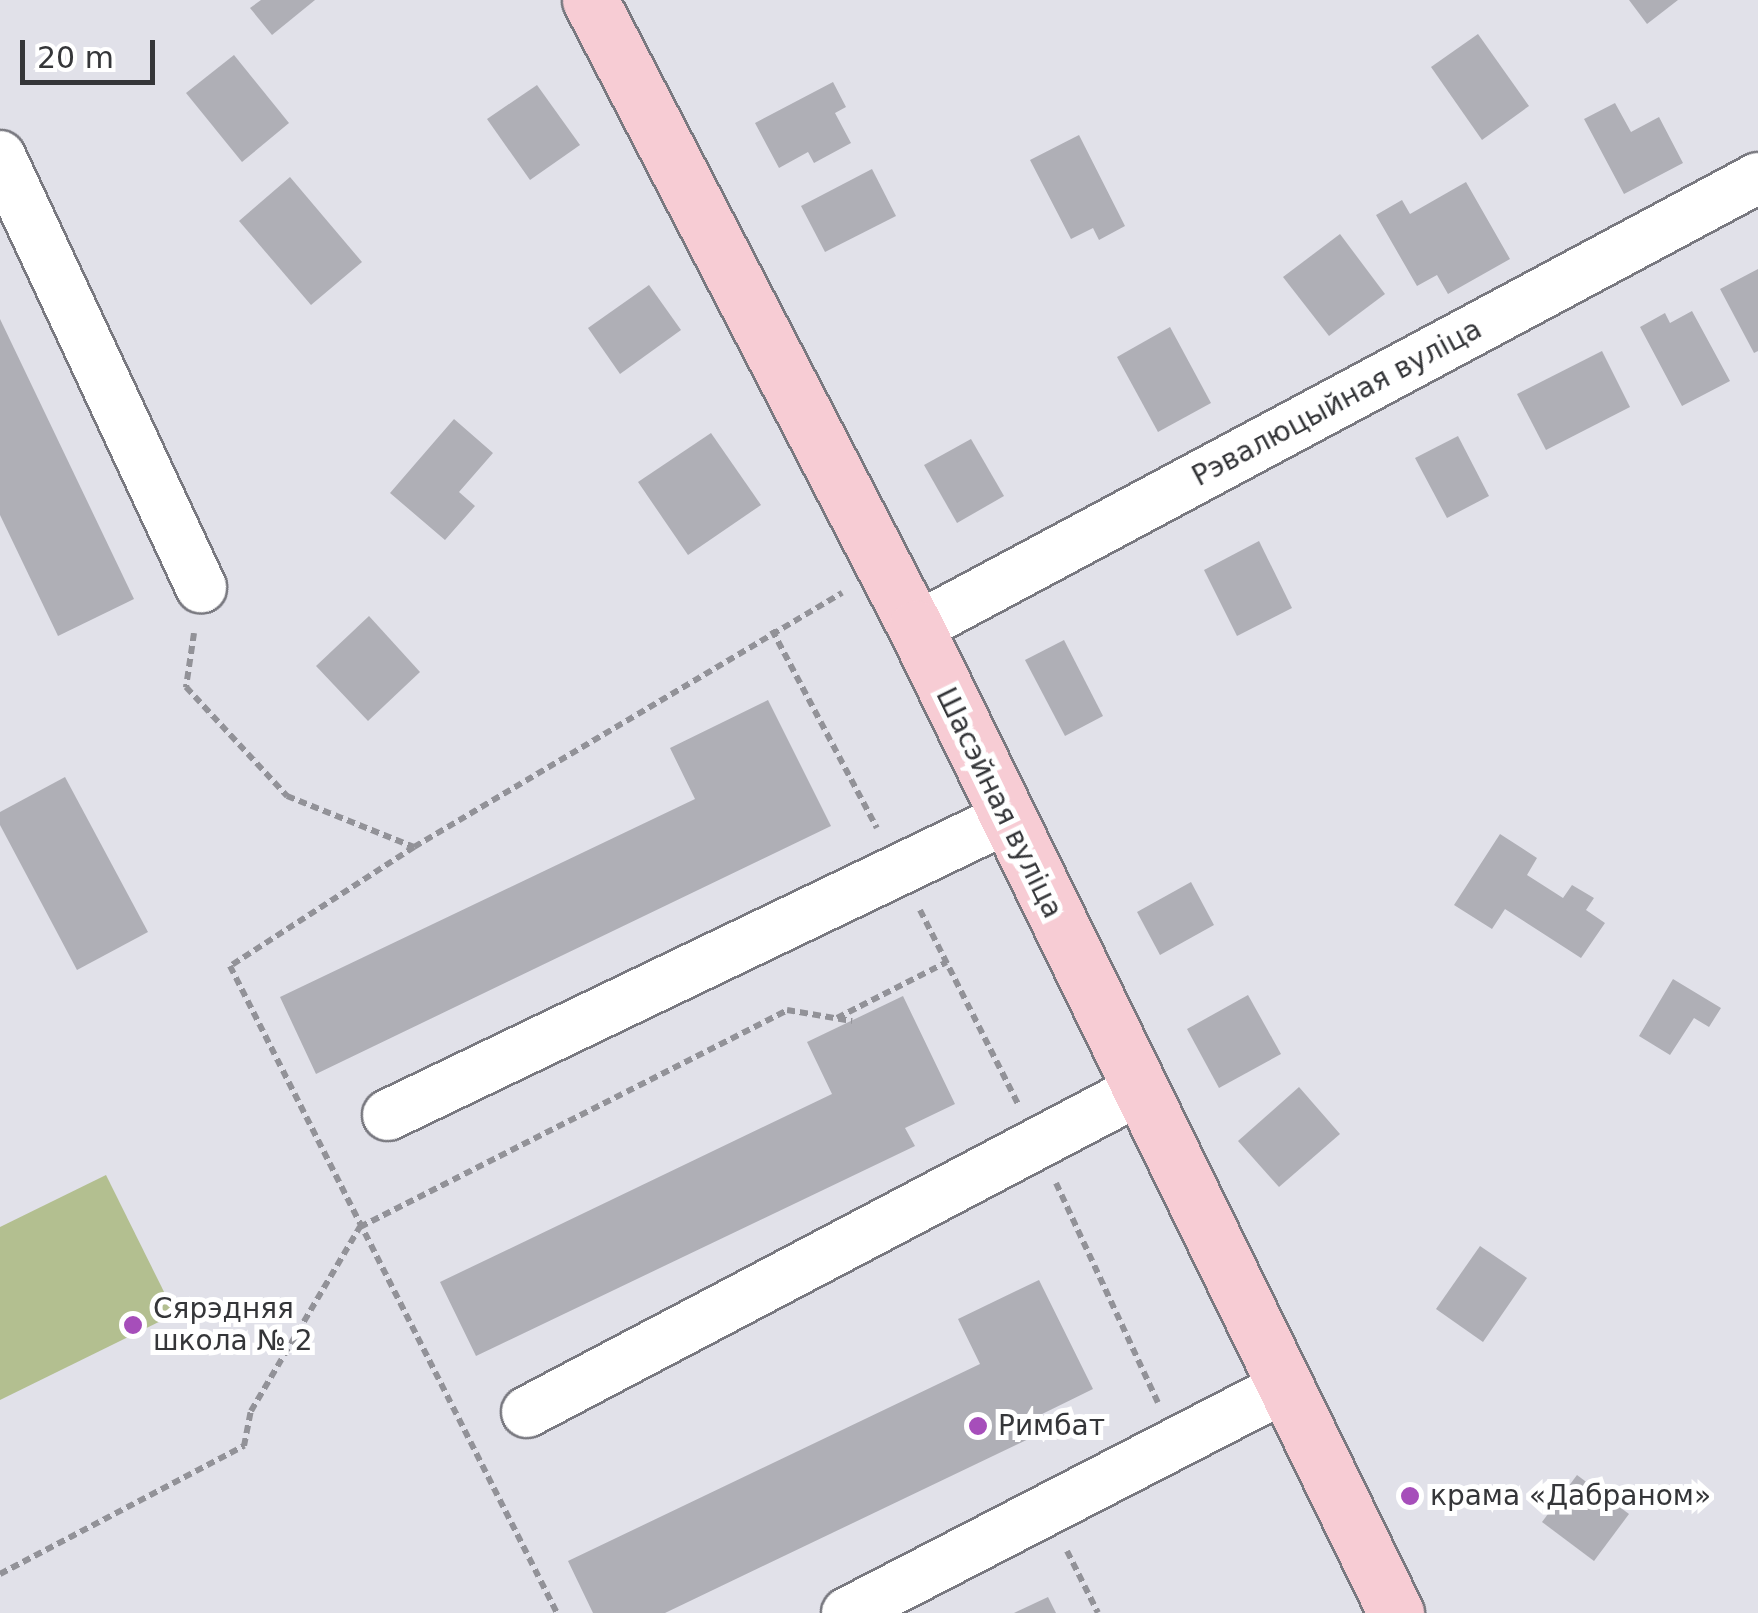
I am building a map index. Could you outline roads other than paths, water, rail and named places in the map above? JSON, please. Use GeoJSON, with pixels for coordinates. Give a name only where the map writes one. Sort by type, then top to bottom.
{"type":"FeatureCollection","features":[{"type":"Feature","properties":{"kind":"main road","name":"Шасэйная вуліца"},"geometry":{"type":"LineString","coordinates":[[590,0],[916,628],[1005,819],[1288,1386],[1396,1613]]}},
{"type":"Feature","properties":{"kind":"street"},"geometry":{"type":"LineString","coordinates":[[0,156],[201,587]]}},
{"type":"Feature","properties":{"kind":"street","name":"Рэвалюцыйная вуліца"},"geometry":{"type":"LineString","coordinates":[[916,628],[1758,178]]}},
{"type":"Feature","properties":{"kind":"street"},"geometry":{"type":"LineString","coordinates":[[388,1115],[1005,819]]}},
{"type":"Feature","properties":{"kind":"street"},"geometry":{"type":"LineString","coordinates":[[527,1412],[1139,1090]]}},
{"type":"Feature","properties":{"kind":"street"},"geometry":{"type":"LineString","coordinates":[[869,1608],[1046,1510],[1288,1386]]}},
{"type":"Feature","properties":{"kind":"place","name":"Сярэдняя школа № 2"},"geometry":{"type":"Point","coordinates":[133,1325]}},
{"type":"Feature","properties":{"kind":"place","name":"Римбат"},"geometry":{"type":"Point","coordinates":[978,1426]}},
{"type":"Feature","properties":{"kind":"place","name":"крама «Дабраном»"},"geometry":{"type":"Point","coordinates":[1410,1496]}}]}
